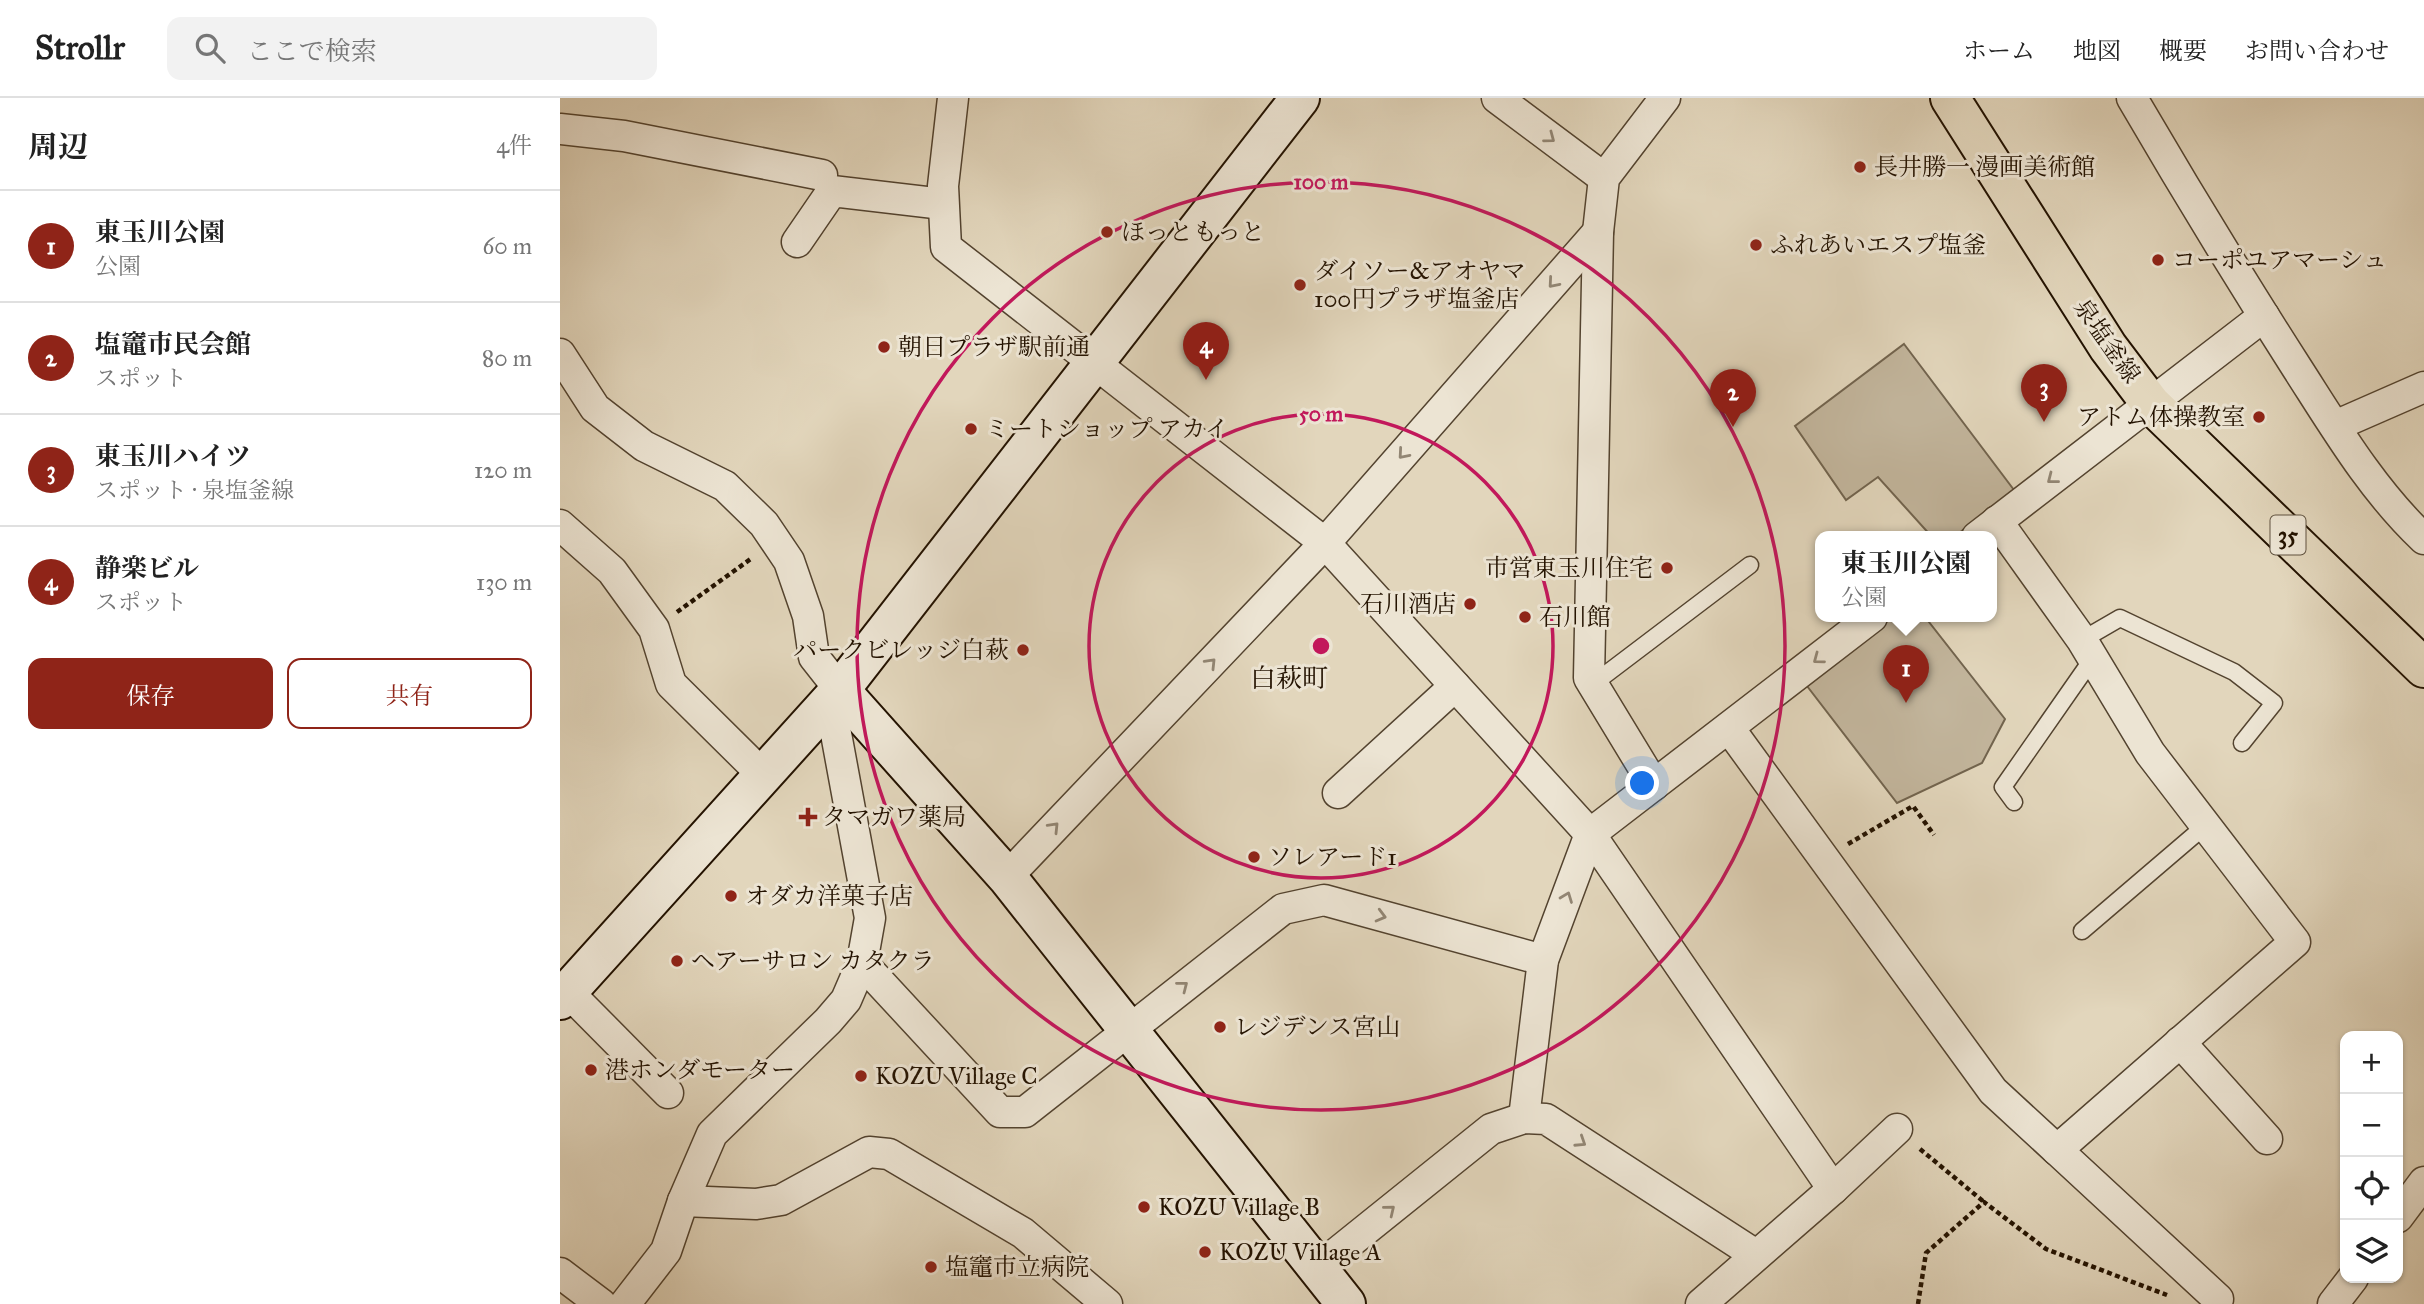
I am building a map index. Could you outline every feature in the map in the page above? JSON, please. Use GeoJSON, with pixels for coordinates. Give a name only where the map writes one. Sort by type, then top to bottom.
{"type":"FeatureCollection","features":[{"type":"Feature","properties":{"kind":"main road","name":"泉塩釜線"},"geometry":{"type":"LineString","coordinates":[[1950,98],[2108,347],[2151,404],[2424,668]]}},
{"type":"Feature","properties":{"kind":"street"},"geometry":{"type":"LineString","coordinates":[[953,98],[943,204],[946,247],[1092,364],[1325,543],[1590,834],[1833,1189]]}},
{"type":"Feature","properties":{"kind":"street"},"geometry":{"type":"LineString","coordinates":[[668,1093],[564,996],[835,696],[1300,98]]}},
{"type":"Feature","properties":{"kind":"street"},"geometry":{"type":"LineString","coordinates":[[1497,98],[1604,178]]}},
{"type":"Feature","properties":{"kind":"street"},"geometry":{"type":"LineString","coordinates":[[1654,785],[1589,678],[1598,232],[1604,178],[1665,98]]}},
{"type":"Feature","properties":{"kind":"street"},"geometry":{"type":"LineString","coordinates":[[2132,98],[2334,426],[2371,479],[2424,539]]}},
{"type":"Feature","properties":{"kind":"street"},"geometry":{"type":"LineString","coordinates":[[560,129],[624,136],[822,175]]}},
{"type":"Feature","properties":{"kind":"street"},"geometry":{"type":"LineString","coordinates":[[797,242],[832,191],[943,204]]}},
{"type":"Feature","properties":{"kind":"street"},"geometry":{"type":"LineString","coordinates":[[1006,877],[1325,543],[1598,232]]}},
{"type":"Feature","properties":{"kind":"street"},"geometry":{"type":"LineString","coordinates":[[1987,529],[2264,316]]}},
{"type":"Feature","properties":{"kind":"street"},"geometry":{"type":"LineString","coordinates":[[560,354],[596,408],[645,446],[724,486],[764,524],[789,561],[808,616],[814,657],[835,696],[1006,877],[1129,1028],[1346,1304]]}},
{"type":"Feature","properties":{"kind":"street"},"geometry":{"type":"LineString","coordinates":[[2334,426],[2424,387]]}},
{"type":"Feature","properties":{"kind":"street"},"geometry":{"type":"LineString","coordinates":[[560,525],[612,570],[654,629],[671,684],[764,776]]}},
{"type":"Feature","properties":{"kind":"street"},"geometry":{"type":"LineString","coordinates":[[1997,541],[2088,649],[2150,753],[2295,942],[2057,1150]]}},
{"type":"Feature","properties":{"kind":"street"},"geometry":{"type":"LineString","coordinates":[[1524,1118],[1543,960],[1590,834],[1866,622]]}},
{"type":"Feature","properties":{"kind":"street"},"geometry":{"type":"LineString","coordinates":[[1338,793],[1455,687]]}},
{"type":"Feature","properties":{"kind":"street"},"geometry":{"type":"LineString","coordinates":[[560,1273],[621,1303],[666,1251],[683,1201],[712,1134],[828,1021],[846,999],[862,963],[870,919],[835,696]]}},
{"type":"Feature","properties":{"kind":"street"},"geometry":{"type":"LineString","coordinates":[[1729,728],[1993,1091],[2218,1299]]}},
{"type":"Feature","properties":{"kind":"street"},"geometry":{"type":"LineString","coordinates":[[862,963],[1000,1112],[1025,1112],[1283,909],[1324,900],[1543,960]]}},
{"type":"Feature","properties":{"kind":"street"},"geometry":{"type":"LineString","coordinates":[[2180,1042],[2267,1139]]}},
{"type":"Feature","properties":{"kind":"street"},"geometry":{"type":"LineString","coordinates":[[1318,1268],[1491,1129],[1524,1118],[1546,1119],[1756,1255]]}},
{"type":"Feature","properties":{"kind":"street"},"geometry":{"type":"LineString","coordinates":[[1701,1304],[1833,1189],[1897,1129]]}},
{"type":"Feature","properties":{"kind":"street"},"geometry":{"type":"LineString","coordinates":[[683,1201],[756,1204],[781,1200],[869,1152],[889,1154],[1023,1233],[1107,1304]]}},
{"type":"Feature","properties":{"kind":"street"},"geometry":{"type":"LineString","coordinates":[[2403,1210],[2424,1182]]}},
{"type":"Feature","properties":{"kind":"street"},"geometry":{"type":"LineString","coordinates":[[2333,1304],[2349,1283]]}},
{"type":"Feature","properties":{"kind":"lane"},"geometry":{"type":"LineString","coordinates":[[1592,684],[1750,565]]}},
{"type":"Feature","properties":{"kind":"lane"},"geometry":{"type":"LineString","coordinates":[[2014,802],[2003,787],[2088,649],[2120,618],[2234,672],[2274,703],[2242,743]]}},
{"type":"Feature","properties":{"kind":"lane"},"geometry":{"type":"LineString","coordinates":[[2082,931],[2206,825]]}},
{"type":"Feature","properties":{"kind":"path"},"geometry":{"type":"LineString","coordinates":[[654,629],[776,541]]}},
{"type":"Feature","properties":{"kind":"path"},"geometry":{"type":"LineString","coordinates":[[1823,858],[1913,806],[1934,835]]}},
{"type":"Feature","properties":{"kind":"path"},"geometry":{"type":"LineString","coordinates":[[1897,1129],[1984,1202],[2046,1249],[2174,1298],[2204,1303],[2218,1299]]}},
{"type":"Feature","properties":{"kind":"path"},"geometry":{"type":"LineString","coordinates":[[1919,1304],[1926,1253],[1984,1202]]}},
{"type":"Feature","properties":{"kind":"shaded area"},"geometry":{"type":"Polygon","coordinates":[[[1904,344],[2014,490],[1962,531],[1927,531],[1878,477],[1846,500],[1795,426],[1904,344]]]}},
{"type":"Feature","properties":{"kind":"shaded area"},"geometry":{"type":"Polygon","coordinates":[[[1886,622],[1929,622],[2005,719],[1982,763],[1897,803],[1807,686],[1886,622]]]}},
{"type":"Feature","properties":{"kind":"place","name":"長井勝一 漫画美術館"},"geometry":{"type":"Point","coordinates":[1860,167]}},
{"type":"Feature","properties":{"kind":"place","name":"ほっともっと"},"geometry":{"type":"Point","coordinates":[1107,232]}},
{"type":"Feature","properties":{"kind":"place","name":"ふれあいエスプ塩釜"},"geometry":{"type":"Point","coordinates":[1756,245]}},
{"type":"Feature","properties":{"kind":"place","name":"コーポユアマーシュ"},"geometry":{"type":"Point","coordinates":[2158,260]}},
{"type":"Feature","properties":{"kind":"place","name":"ダイソー&アオヤマ 100円プラザ塩釜店"},"geometry":{"type":"Point","coordinates":[1300,285]}},
{"type":"Feature","properties":{"kind":"place","name":"朝日プラザ駅前通"},"geometry":{"type":"Point","coordinates":[884,347]}},
{"type":"Feature","properties":{"kind":"place","name":"静楽ビル"},"geometry":{"type":"Point","coordinates":[1206,380]}},
{"type":"Feature","properties":{"kind":"place","name":"アトム体操教室"},"geometry":{"type":"Point","coordinates":[2259,417]}},
{"type":"Feature","properties":{"kind":"place","name":"東玉川ハイツ"},"geometry":{"type":"Point","coordinates":[2044,422]}},
{"type":"Feature","properties":{"kind":"place","name":"塩竈市民会館"},"geometry":{"type":"Point","coordinates":[1733,427]}},
{"type":"Feature","properties":{"kind":"place","name":"ミートショップ アカイ"},"geometry":{"type":"Point","coordinates":[971,429]}},
{"type":"Feature","properties":{"kind":"place","name":"市営東玉川住宅"},"geometry":{"type":"Point","coordinates":[1667,568]}},
{"type":"Feature","properties":{"kind":"place","name":"石川酒店"},"geometry":{"type":"Point","coordinates":[1470,604]}},
{"type":"Feature","properties":{"kind":"place","name":"石川館"},"geometry":{"type":"Point","coordinates":[1525,617]}},
{"type":"Feature","properties":{"kind":"place","name":"パークビレッジ白萩"},"geometry":{"type":"Point","coordinates":[1023,650]}},
{"type":"Feature","properties":{"kind":"place","name":"東玉川公園"},"geometry":{"type":"Point","coordinates":[1906,703]}},
{"type":"Feature","properties":{"kind":"place","name":"タマガワ薬局"},"geometry":{"type":"Point","coordinates":[808,817]}},
{"type":"Feature","properties":{"kind":"place","name":"ソレアード1"},"geometry":{"type":"Point","coordinates":[1254,857]}},
{"type":"Feature","properties":{"kind":"place","name":"オダカ洋菓子店"},"geometry":{"type":"Point","coordinates":[731,896]}},
{"type":"Feature","properties":{"kind":"place","name":"ヘアーサロン カタクラ"},"geometry":{"type":"Point","coordinates":[677,961]}},
{"type":"Feature","properties":{"kind":"place","name":"レジデンス宮山"},"geometry":{"type":"Point","coordinates":[1220,1027]}},
{"type":"Feature","properties":{"kind":"place","name":"港ホンダモーター"},"geometry":{"type":"Point","coordinates":[591,1070]}},
{"type":"Feature","properties":{"kind":"place","name":"KOZU Village C"},"geometry":{"type":"Point","coordinates":[861,1076]}},
{"type":"Feature","properties":{"kind":"place","name":"KOZU Village B"},"geometry":{"type":"Point","coordinates":[1144,1207]}},
{"type":"Feature","properties":{"kind":"place","name":"KOZU Village A"},"geometry":{"type":"Point","coordinates":[1205,1252]}},
{"type":"Feature","properties":{"kind":"place","name":"塩竈市立病院"},"geometry":{"type":"Point","coordinates":[931,1267]}},
{"type":"Feature","properties":{"kind":"district","name":"白萩町"},"geometry":{"type":"Point","coordinates":[1289,678]}}]}
